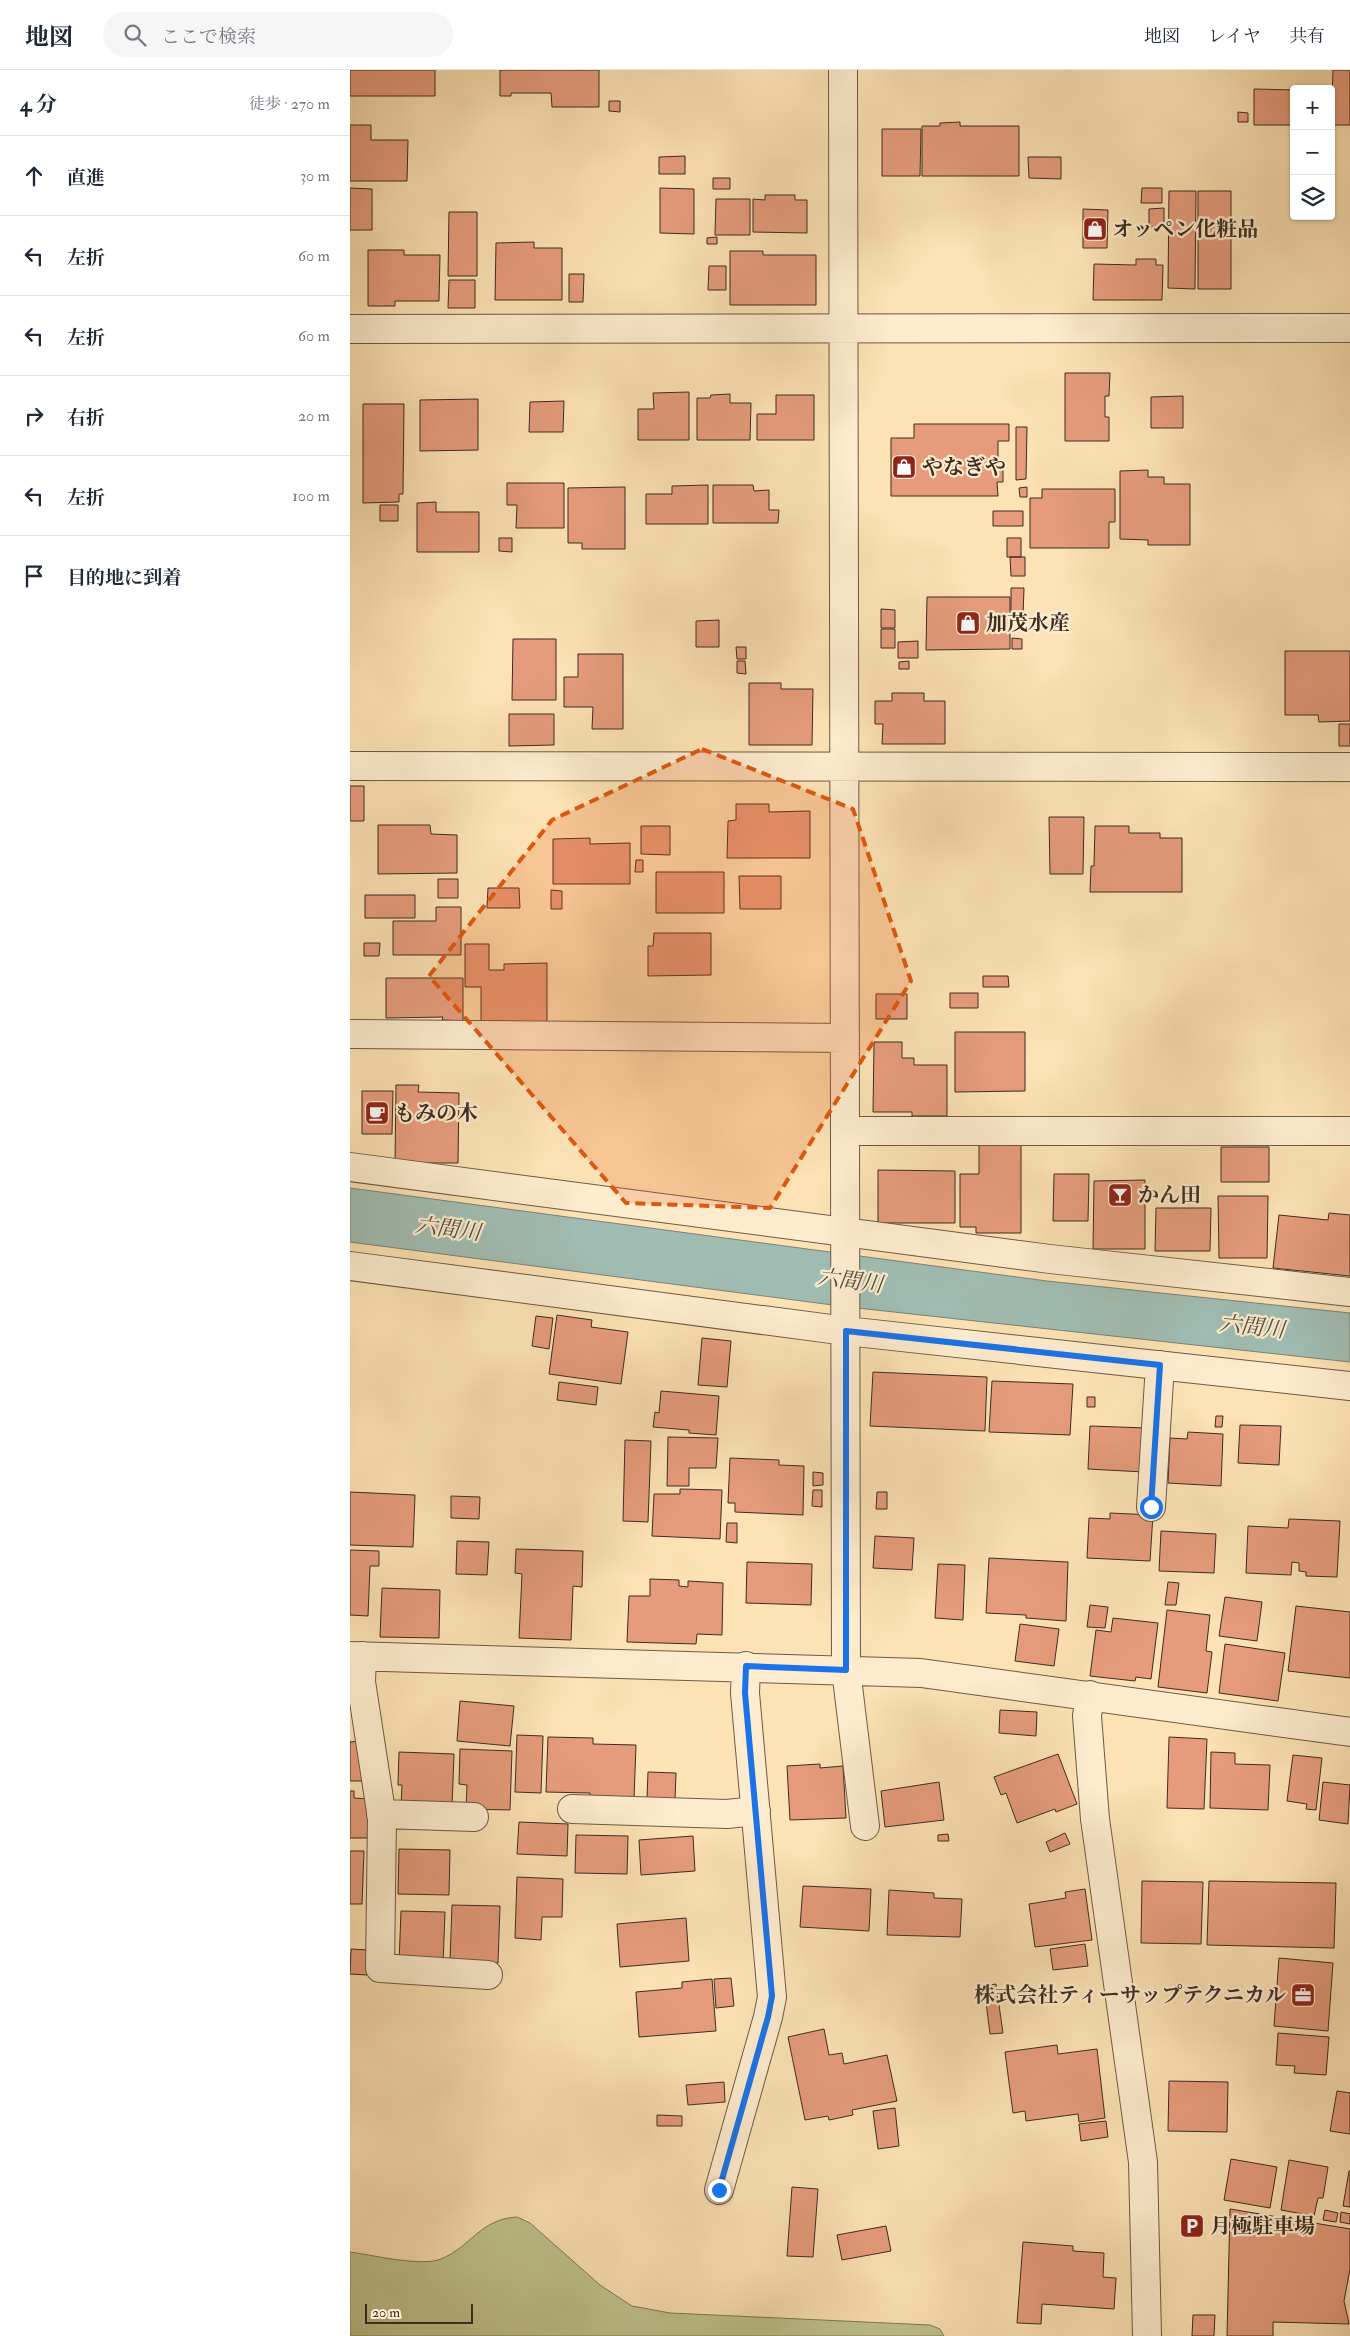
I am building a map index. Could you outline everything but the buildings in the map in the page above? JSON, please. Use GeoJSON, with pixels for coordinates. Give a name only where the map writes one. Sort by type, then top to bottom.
{"type":"FeatureCollection","features":[{"type":"Feature","properties":{"kind":"street"},"geometry":{"type":"LineString","coordinates":[[843,70],[846,1670],[865,1826]]}},
{"type":"Feature","properties":{"kind":"street"},"geometry":{"type":"LineString","coordinates":[[350,329],[1350,328]]}},
{"type":"Feature","properties":{"kind":"street"},"geometry":{"type":"LineString","coordinates":[[350,766],[1350,767]]}},
{"type":"Feature","properties":{"kind":"street"},"geometry":{"type":"LineString","coordinates":[[350,1034],[846,1038]]}},
{"type":"Feature","properties":{"kind":"street"},"geometry":{"type":"LineString","coordinates":[[846,1131],[1350,1131]]}},
{"type":"Feature","properties":{"kind":"street"},"geometry":{"type":"LineString","coordinates":[[350,1167],[846,1238],[1350,1292]]}},
{"type":"Feature","properties":{"kind":"street"},"geometry":{"type":"LineString","coordinates":[[350,1266],[846,1323],[1160,1365],[1350,1386]]}},
{"type":"Feature","properties":{"kind":"street"},"geometry":{"type":"LineString","coordinates":[[1151,1507],[1160,1365]]}},
{"type":"Feature","properties":{"kind":"street"},"geometry":{"type":"LineString","coordinates":[[488,1975],[380,1968],[381,1814],[356,1656],[746,1666],[921,1673],[1350,1732]]}},
{"type":"Feature","properties":{"kind":"street"},"geometry":{"type":"LineString","coordinates":[[719,2190],[766,2027],[772,1996],[745,1693],[746,1666]]}},
{"type":"Feature","properties":{"kind":"street"},"geometry":{"type":"LineString","coordinates":[[1090,1695],[1087,1716],[1095,1820],[1143,2162],[1147,2336]]}},
{"type":"Feature","properties":{"kind":"street"},"geometry":{"type":"LineString","coordinates":[[572,1809],[727,1814],[756,1811]]}},
{"type":"Feature","properties":{"kind":"street"},"geometry":{"type":"LineString","coordinates":[[381,1814],[474,1817]]}},
{"type":"Feature","properties":{"kind":"highlighted area"},"geometry":{"type":"Polygon","coordinates":[[[702,749],[853,809],[911,981],[770,1208],[626,1203],[429,976],[552,820],[702,749]]]}},
{"type":"Feature","properties":{"kind":"green space"},"geometry":{"type":"Polygon","coordinates":[[[517,2217],[530,2223],[600,2285],[632,2306],[670,2313],[930,2325],[940,2329],[944,2336],[350,2336],[350,2252],[410,2261],[433,2261],[452,2254],[494,2223],[517,2217]]]}},
{"type":"Feature","properties":{"kind":"water","name":"六間川"},"geometry":{"type":"Polygon","coordinates":[[[350,1188],[1047,1281],[1350,1313],[1350,1362],[848,1307],[350,1242],[350,1188]]]}},
{"type":"Feature","properties":{"kind":"place","name":"オッペン化粧品"},"geometry":{"type":"Point","coordinates":[1095,229]}},
{"type":"Feature","properties":{"kind":"place","name":"やなぎや"},"geometry":{"type":"Point","coordinates":[904,467]}},
{"type":"Feature","properties":{"kind":"place","name":"加茂水産"},"geometry":{"type":"Point","coordinates":[968,623]}},
{"type":"Feature","properties":{"kind":"place","name":"もみの木"},"geometry":{"type":"Point","coordinates":[377,1113]}},
{"type":"Feature","properties":{"kind":"place","name":"かん田"},"geometry":{"type":"Point","coordinates":[1120,1195]}},
{"type":"Feature","properties":{"kind":"place","name":"株式会社ティーサップテクニカル"},"geometry":{"type":"Point","coordinates":[1303,1995]}},
{"type":"Feature","properties":{"kind":"place","name":"月極駐車場"},"geometry":{"type":"Point","coordinates":[1192,2226]}},
{"type":"Feature","properties":{"kind":"route"},"geometry":{"type":"LineString","coordinates":[[719,2190],[768,2017],[772,1996],[772,1976],[745,1693],[746,1666],[846,1670],[846,1331],[1160,1365],[1156,1395],[1151,1507]]}}]}
